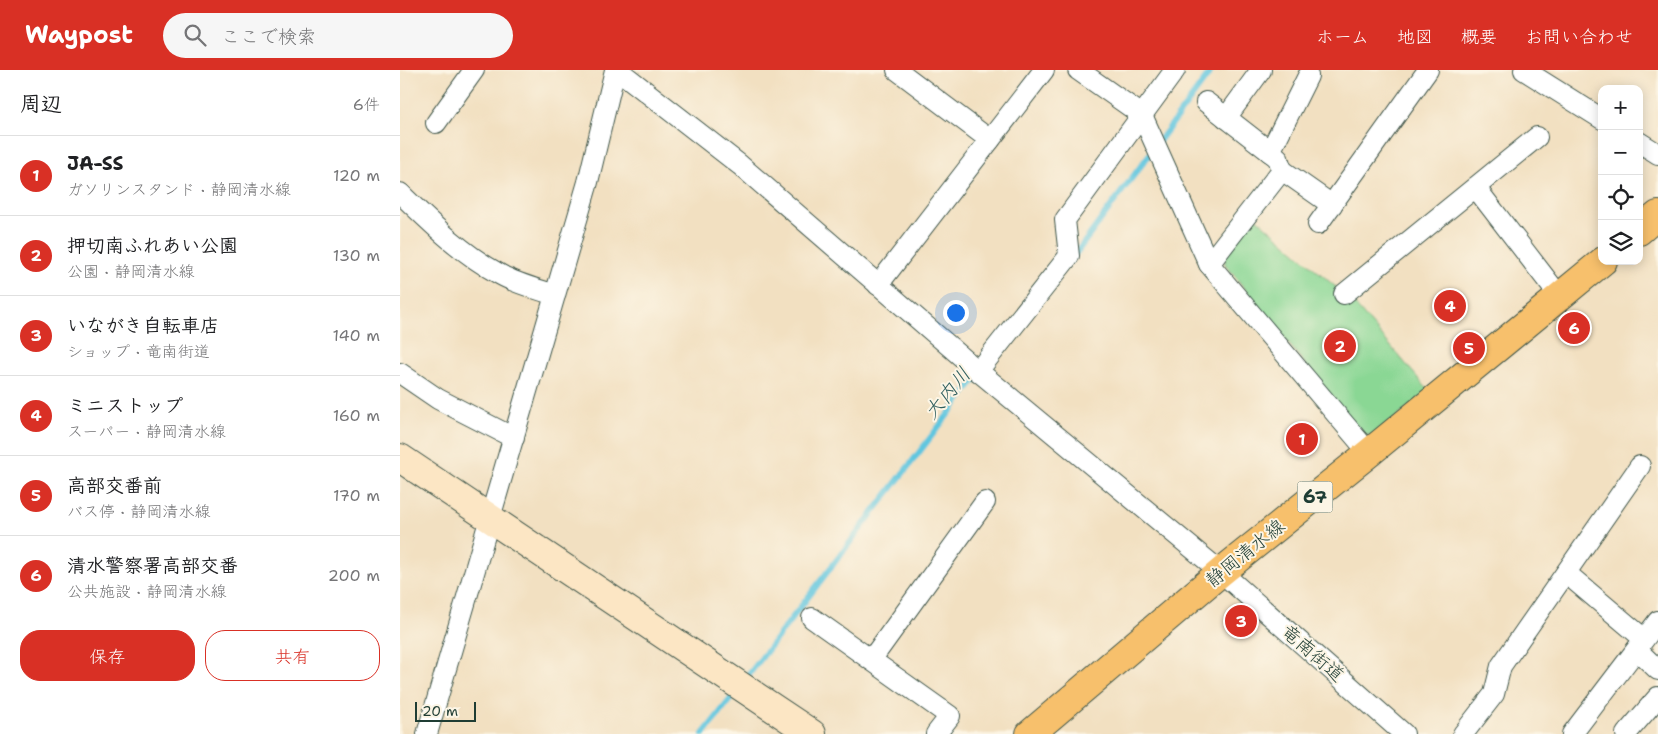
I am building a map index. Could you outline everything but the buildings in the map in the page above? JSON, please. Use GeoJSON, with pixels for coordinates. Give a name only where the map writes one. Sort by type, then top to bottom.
{"type":"FeatureCollection","features":[{"type":"Feature","properties":{"kind":"main road"},"geometry":{"type":"LineString","coordinates":[[1643,228],[1658,215]]}},
{"type":"Feature","properties":{"kind":"main road","name":"静岡清水線"},"geometry":{"type":"LineString","coordinates":[[1030,734],[1221,572],[1369,454],[1598,264]]}},
{"type":"Feature","properties":{"kind":"street"},"geometry":{"type":"LineString","coordinates":[[436,123],[474,70]]}},
{"type":"Feature","properties":{"kind":"street"},"geometry":{"type":"LineString","coordinates":[[427,734],[588,182],[616,70]]}},
{"type":"Feature","properties":{"kind":"street","name":"竜南街道"},"geometry":{"type":"LineString","coordinates":[[616,70],[740,165],[978,371],[1221,572],[1404,734]]}},
{"type":"Feature","properties":{"kind":"street"},"geometry":{"type":"LineString","coordinates":[[897,70],[990,140]]}},
{"type":"Feature","properties":{"kind":"street"},"geometry":{"type":"LineString","coordinates":[[878,285],[1044,70]]}},
{"type":"Feature","properties":{"kind":"street"},"geometry":{"type":"LineString","coordinates":[[1078,70],[1142,115],[1209,264],[1369,454]]}},
{"type":"Feature","properties":{"kind":"street"},"geometry":{"type":"LineString","coordinates":[[978,371],[1069,256],[1065,220],[1176,70]]}},
{"type":"Feature","properties":{"kind":"street"},"geometry":{"type":"LineString","coordinates":[[1226,118],[1261,70]]}},
{"type":"Feature","properties":{"kind":"street"},"geometry":{"type":"LineString","coordinates":[[1318,224],[1428,70]]}},
{"type":"Feature","properties":{"kind":"street"},"geometry":{"type":"LineString","coordinates":[[1524,70],[1598,116]]}},
{"type":"Feature","properties":{"kind":"street"},"geometry":{"type":"LineString","coordinates":[[1270,152],[1308,76]]}},
{"type":"Feature","properties":{"kind":"street"},"geometry":{"type":"LineString","coordinates":[[1206,102],[1278,158],[1282,170],[1332,205]]}},
{"type":"Feature","properties":{"kind":"street"},"geometry":{"type":"LineString","coordinates":[[1344,294],[1538,137]]}},
{"type":"Feature","properties":{"kind":"street"},"geometry":{"type":"LineString","coordinates":[[1643,145],[1658,154]]}},
{"type":"Feature","properties":{"kind":"street"},"geometry":{"type":"LineString","coordinates":[[1209,264],[1282,170]]}},
{"type":"Feature","properties":{"kind":"street"},"geometry":{"type":"LineString","coordinates":[[1476,188],[1560,297]]}},
{"type":"Feature","properties":{"kind":"street"},"geometry":{"type":"LineString","coordinates":[[400,192],[433,225],[460,248],[502,275],[555,295]]}},
{"type":"Feature","properties":{"kind":"street"},"geometry":{"type":"LineString","coordinates":[[400,373],[438,399],[514,438]]}},
{"type":"Feature","properties":{"kind":"street"},"geometry":{"type":"LineString","coordinates":[[400,458],[812,734]]}},
{"type":"Feature","properties":{"kind":"street"},"geometry":{"type":"LineString","coordinates":[[1463,734],[1494,694],[1501,666],[1640,466]]}},
{"type":"Feature","properties":{"kind":"street"},"geometry":{"type":"LineString","coordinates":[[871,660],[985,502]]}},
{"type":"Feature","properties":{"kind":"street"},"geometry":{"type":"LineString","coordinates":[[1566,573],[1640,644],[1658,670]]}},
{"type":"Feature","properties":{"kind":"street"},"geometry":{"type":"LineString","coordinates":[[812,618],[950,716],[936,734]]}},
{"type":"Feature","properties":{"kind":"street"},"geometry":{"type":"LineString","coordinates":[[1572,734],[1658,621]]}},
{"type":"Feature","properties":{"kind":"street"},"geometry":{"type":"LineString","coordinates":[[1626,734],[1658,697]]}},
{"type":"Feature","properties":{"kind":"green space"},"geometry":{"type":"Polygon","coordinates":[[[1255,217],[1352,301],[1429,391],[1373,436],[1361,434],[1225,264],[1225,252],[1255,217]]]}},
{"type":"Feature","properties":{"kind":"waterway","name":"大内川"},"geometry":{"type":"LineString","coordinates":[[1074,256],[1212,70]]}},
{"type":"Feature","properties":{"kind":"waterway","name":"大内川"},"geometry":{"type":"LineString","coordinates":[[743,682],[973,382],[981,376]]}},
{"type":"Feature","properties":{"kind":"waterway","name":"大内川"},"geometry":{"type":"LineString","coordinates":[[703,734],[736,692]]}},
{"type":"Feature","properties":{"kind":"place","name":"ミニストップ"},"geometry":{"type":"Point","coordinates":[1450,306]}},
{"type":"Feature","properties":{"kind":"place","name":"清水警察署高部交番"},"geometry":{"type":"Point","coordinates":[1574,328]}},
{"type":"Feature","properties":{"kind":"place","name":"押切南ふれあい公園"},"geometry":{"type":"Point","coordinates":[1340,346]}},
{"type":"Feature","properties":{"kind":"place","name":"高部交番前"},"geometry":{"type":"Point","coordinates":[1469,348]}},
{"type":"Feature","properties":{"kind":"place","name":"JA-SS"},"geometry":{"type":"Point","coordinates":[1302,439]}},
{"type":"Feature","properties":{"kind":"place","name":"いながき自転車店"},"geometry":{"type":"Point","coordinates":[1241,621]}}]}
